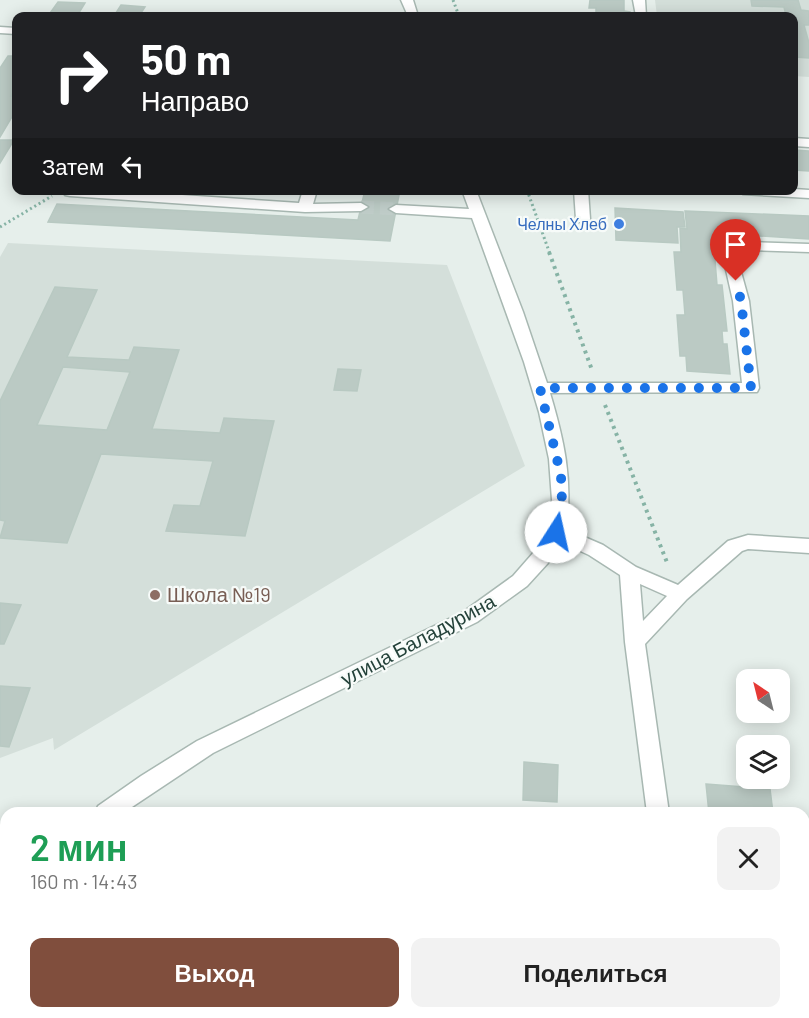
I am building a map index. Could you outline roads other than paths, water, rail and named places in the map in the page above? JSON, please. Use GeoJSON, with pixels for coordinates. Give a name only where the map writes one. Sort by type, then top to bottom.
{"type":"FeatureCollection","features":[{"type":"Feature","properties":{"kind":"street"},"geometry":{"type":"LineString","coordinates":[[0,43],[8,31]]}},
{"type":"Feature","properties":{"kind":"street"},"geometry":{"type":"LineString","coordinates":[[114,195],[305,208],[361,207]]}},
{"type":"Feature","properties":{"kind":"street"},"geometry":{"type":"LineString","coordinates":[[305,208],[309,195]]}},
{"type":"Feature","properties":{"kind":"street","name":"улица Баладурина"},"geometry":{"type":"LineString","coordinates":[[115,807],[205,747],[479,611],[507,593],[539,561],[556,532],[562,503],[561,476],[540,388],[471,195]]}},
{"type":"Feature","properties":{"kind":"street"},"geometry":{"type":"LineString","coordinates":[[581,195],[583,219]]}},
{"type":"Feature","properties":{"kind":"street"},"geometry":{"type":"LineString","coordinates":[[396,209],[477,214]]}},
{"type":"Feature","properties":{"kind":"street"},"geometry":{"type":"LineString","coordinates":[[540,388],[751,388],[741,301],[731,261],[738,251],[749,246],[809,248]]}},
{"type":"Feature","properties":{"kind":"street"},"geometry":{"type":"LineString","coordinates":[[556,532],[596,550],[628,572],[680,594]]}},
{"type":"Feature","properties":{"kind":"street"},"geometry":{"type":"LineString","coordinates":[[635,642],[680,594],[735,546],[748,542],[809,546]]}},
{"type":"Feature","properties":{"kind":"street"},"geometry":{"type":"LineString","coordinates":[[628,572],[657,807]]}},
{"type":"Feature","properties":{"kind":"tunnel"},"geometry":{"type":"LineString","coordinates":[[361,207],[396,209]]}},
{"type":"Feature","properties":{"kind":"place","name":"Челны Хлеб"},"geometry":{"type":"Point","coordinates":[619,224]}},
{"type":"Feature","properties":{"kind":"place","name":"Школа №19"},"geometry":{"type":"Point","coordinates":[155,595]}}]}
